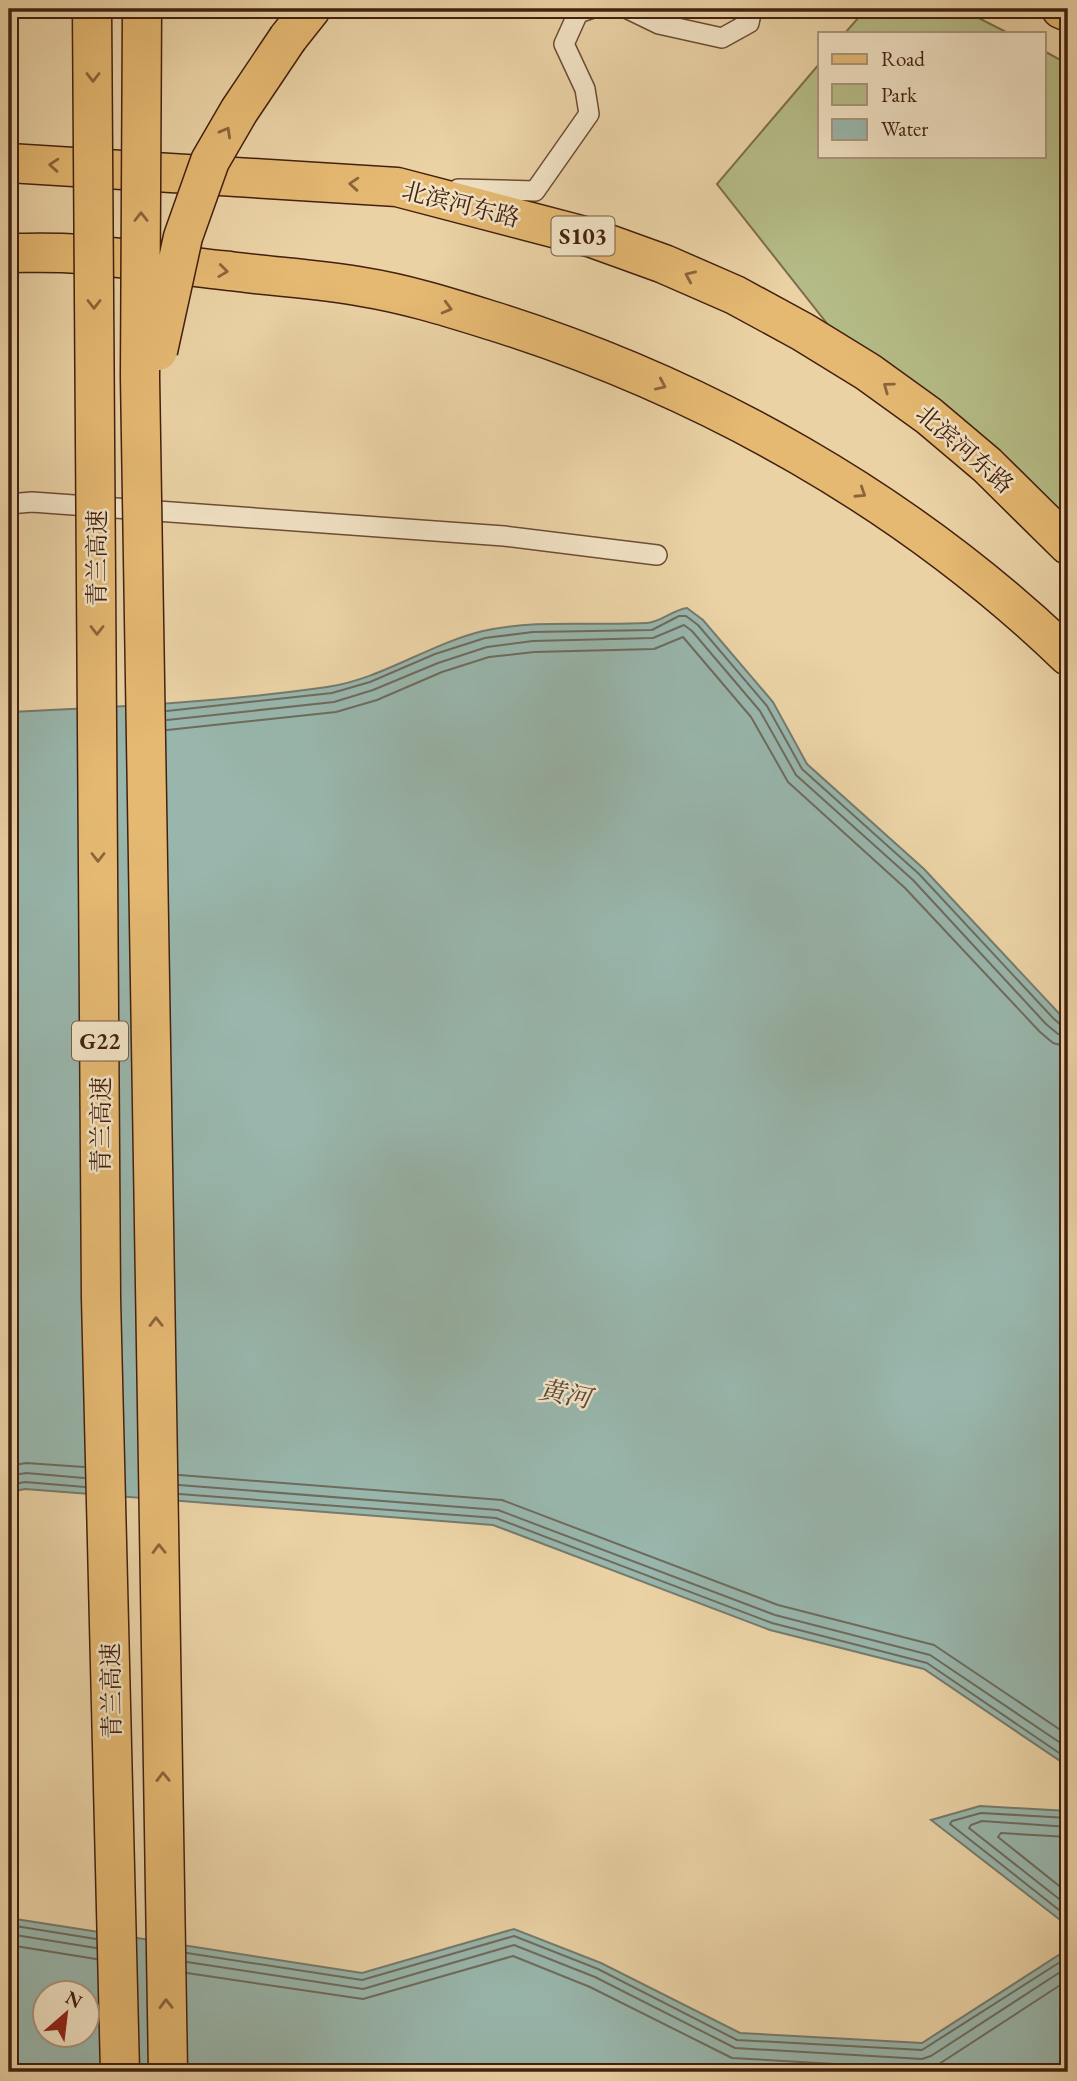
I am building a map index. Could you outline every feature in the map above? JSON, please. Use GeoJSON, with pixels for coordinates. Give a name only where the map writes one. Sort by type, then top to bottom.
{"type":"FeatureCollection","features":[{"type":"Feature","properties":{"kind":"main road","name":"青兰高速"},"geometry":{"type":"LineString","coordinates":[[92,9],[101,1298],[120,2072]]}},
{"type":"Feature","properties":{"kind":"main road"},"geometry":{"type":"LineString","coordinates":[[142,9],[142,432]]}},
{"type":"Feature","properties":{"kind":"main road"},"geometry":{"type":"LineString","coordinates":[[1061,9],[1068,12]]}},
{"type":"Feature","properties":{"kind":"main road"},"geometry":{"type":"LineString","coordinates":[[142,432],[165,312],[183,237],[210,161],[239,111],[300,23]]}},
{"type":"Feature","properties":{"kind":"main road","name":"北滨河东路"},"geometry":{"type":"LineString","coordinates":[[9,163],[397,187],[592,238],[664,264],[735,295],[868,372],[929,416],[987,465],[1068,545]]}},
{"type":"Feature","properties":{"kind":"main road"},"geometry":{"type":"LineString","coordinates":[[9,253],[77,254],[364,287],[448,307],[610,362],[737,421],[831,473],[964,565],[1026,615],[1068,656]]}},
{"type":"Feature","properties":{"kind":"main road","name":"青兰高速"},"geometry":{"type":"LineString","coordinates":[[142,432],[167,2072]]}},
{"type":"Feature","properties":{"kind":"lane"},"geometry":{"type":"LineString","coordinates":[[397,187],[535,191],[589,114],[585,89],[564,44],[578,13],[590,9]]}},
{"type":"Feature","properties":{"kind":"lane"},"geometry":{"type":"LineString","coordinates":[[628,9],[659,24],[722,38],[749,23],[752,9]]}},
{"type":"Feature","properties":{"kind":"lane"},"geometry":{"type":"LineString","coordinates":[[9,501],[504,536],[657,555]]}},
{"type":"Feature","properties":{"kind":"green space"},"geometry":{"type":"Polygon","coordinates":[[[866,9],[961,9],[1006,32],[846,32],[866,9]]]}},
{"type":"Feature","properties":{"kind":"green space"},"geometry":{"type":"Polygon","coordinates":[[[1046,52],[1068,64],[1068,567],[881,392],[717,184],[818,65],[818,158],[1046,158],[1046,52]]]}},
{"type":"Feature","properties":{"kind":"water","name":"黄河"},"geometry":{"type":"Polygon","coordinates":[[[687,608],[703,620],[773,702],[807,764],[924,869],[1068,1023],[1068,1774],[1063,1763],[924,1669],[770,1630],[493,1525],[25,1489],[9,1492],[9,712],[208,700],[327,687],[367,677],[444,644],[483,631],[523,625],[647,623],[687,608]]]}},
{"type":"Feature","properties":{"kind":"water"},"geometry":{"type":"Polygon","coordinates":[[[980,1806],[1068,1811],[1068,1926],[931,1820],[980,1806]]]}},
{"type":"Feature","properties":{"kind":"water"},"geometry":{"type":"Polygon","coordinates":[[[9,1918],[362,1973],[514,1929],[601,1963],[740,2033],[922,2043],[1068,1949],[1068,2072],[9,2072],[9,1918]]]}}]}
